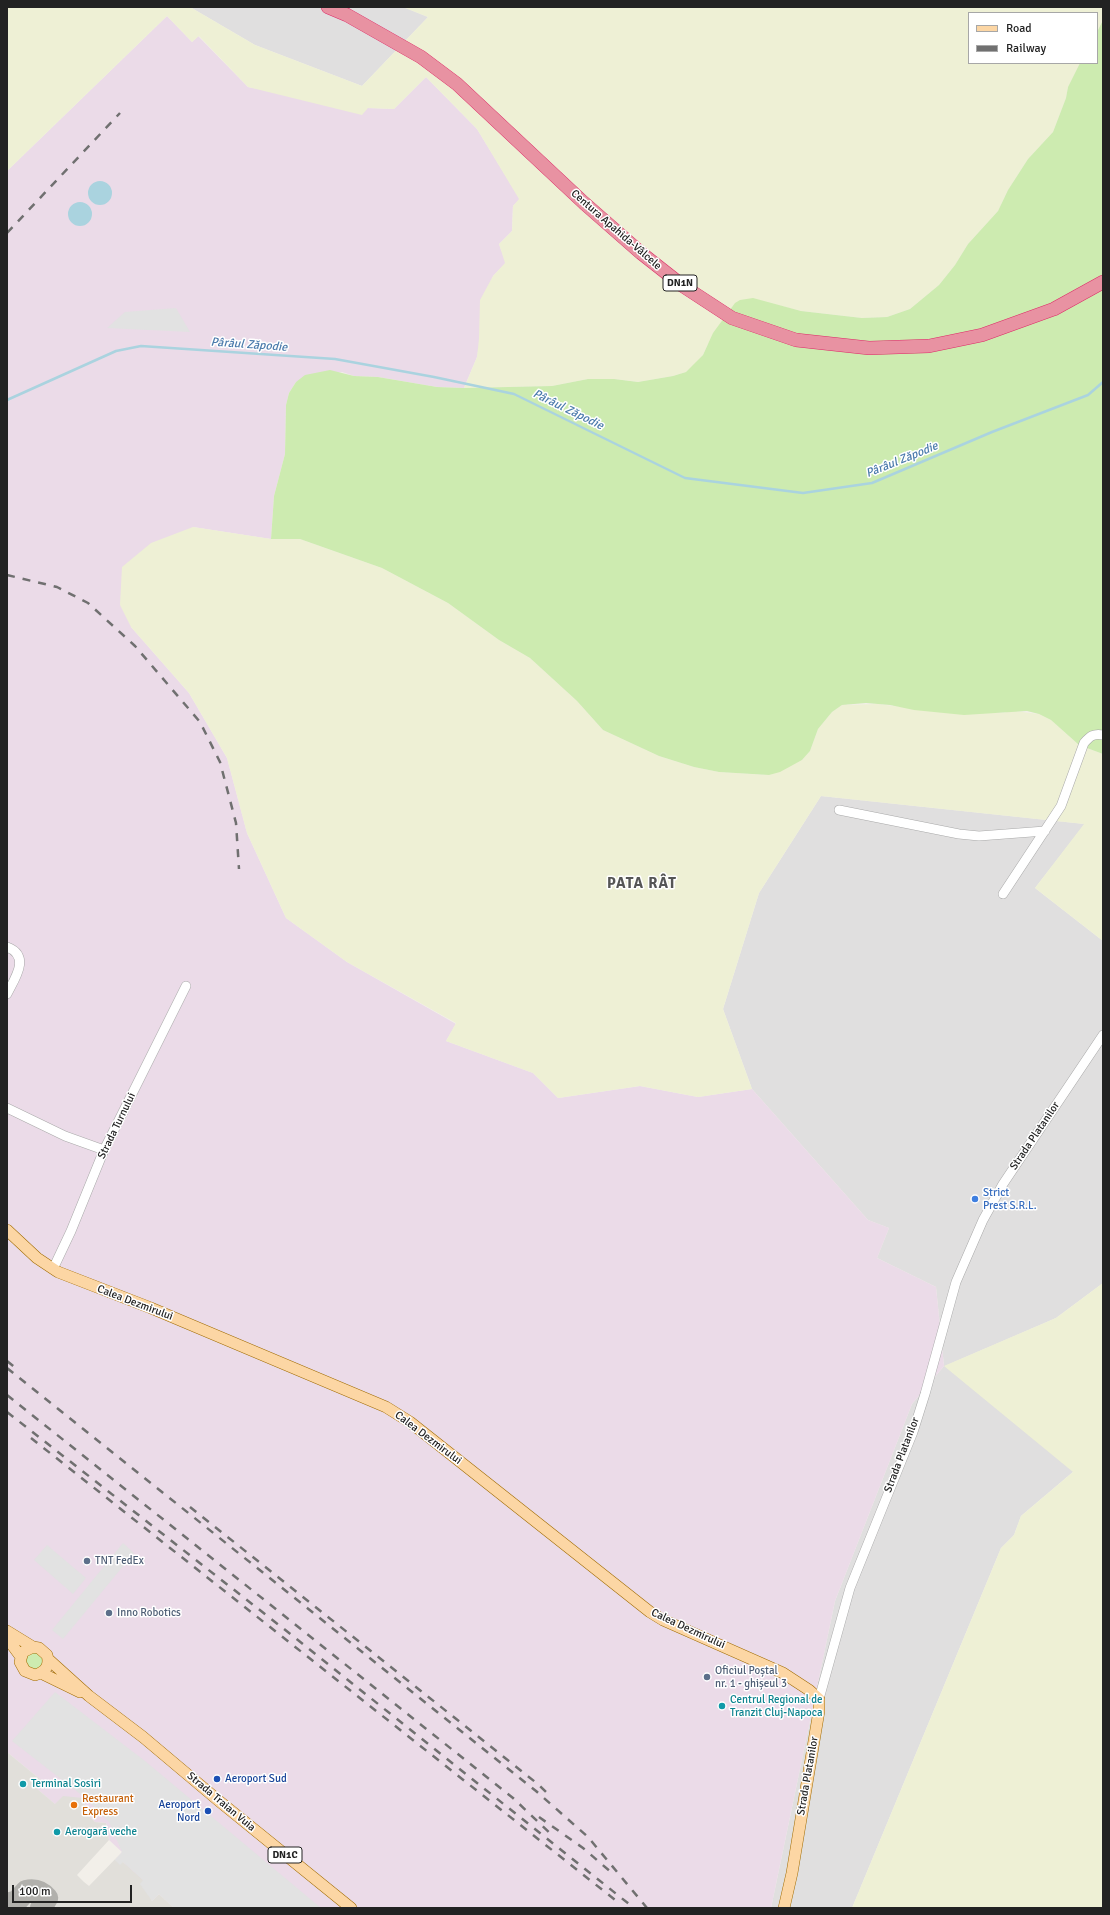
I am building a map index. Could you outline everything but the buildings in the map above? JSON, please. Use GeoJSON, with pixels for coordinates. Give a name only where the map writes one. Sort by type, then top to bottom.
{"type":"FeatureCollection","features":[{"type":"Feature","properties":{"kind":"highway","name":"Centura Apahida-Vâlcele"},"geometry":{"type":"LineString","coordinates":[[328,7],[347,15],[421,57],[457,84],[584,203],[641,253],[684,286],[732,318],[796,340],[869,348],[929,346],[982,335],[1054,309],[1103,282]]}},
{"type":"Feature","properties":{"kind":"main road","name":"Calea Dezmirului"},"geometry":{"type":"LineString","coordinates":[[7,1230],[37,1258],[53,1269],[82,1283],[150,1308],[386,1407],[410,1422],[650,1612],[663,1620],[784,1673],[809,1690],[819,1700]]}},
{"type":"Feature","properties":{"kind":"main road","name":"Strada Traian Vuia"},"geometry":{"type":"LineString","coordinates":[[7,1631],[33,1647],[44,1651],[48,1659],[89,1696],[143,1737],[351,1908]]}},
{"type":"Feature","properties":{"kind":"main road","name":"Strada Traian Vuia"},"geometry":{"type":"LineString","coordinates":[[7,1638],[21,1657],[20,1662],[25,1672],[35,1675],[41,1674],[89,1696]]}},
{"type":"Feature","properties":{"kind":"main road"},"geometry":{"type":"LineString","coordinates":[[21,1657],[23,1652],[33,1647]]}},
{"type":"Feature","properties":{"kind":"main road"},"geometry":{"type":"LineString","coordinates":[[41,1674],[48,1665],[48,1659]]}},
{"type":"Feature","properties":{"kind":"main road","name":"Strada Platanilor"},"geometry":{"type":"LineString","coordinates":[[784,1908],[820,1711],[819,1700]]}},
{"type":"Feature","properties":{"kind":"street"},"geometry":{"type":"LineString","coordinates":[[1003,894],[1045,831],[1067,793],[1084,743],[1096,734],[1103,735]]}},
{"type":"Feature","properties":{"kind":"street"},"geometry":{"type":"LineString","coordinates":[[839,810],[959,834],[979,836],[1045,831]]}},
{"type":"Feature","properties":{"kind":"street"},"geometry":{"type":"LineString","coordinates":[[7,947],[13,949],[20,958],[19,968],[7,994]]}},
{"type":"Feature","properties":{"kind":"street","name":"Strada Turnului"},"geometry":{"type":"LineString","coordinates":[[53,1269],[71,1232],[104,1150],[186,986]]}},
{"type":"Feature","properties":{"kind":"street","name":"Strada Platanilor"},"geometry":{"type":"LineString","coordinates":[[819,1700],[850,1588],[926,1394],[956,1282],[983,1220],[1003,1184],[1103,1035]]}},
{"type":"Feature","properties":{"kind":"street"},"geometry":{"type":"LineString","coordinates":[[7,1108],[65,1136],[104,1150]]}},
{"type":"Feature","properties":{"kind":"shaded area"},"geometry":{"type":"Polygon","coordinates":[[[190,7],[403,7],[428,17],[362,86],[255,45],[190,7]]]}},
{"type":"Feature","properties":{"kind":"shaded area"},"geometry":{"type":"Polygon","coordinates":[[[167,16],[192,42],[198,36],[248,87],[368,108],[394,109],[426,77],[477,129],[520,199],[513,206],[512,231],[499,244],[506,263],[493,276],[477,357],[464,388],[437,387],[378,377],[354,376],[342,372],[296,382],[289,393],[286,405],[285,454],[274,496],[271,539],[193,527],[131,627],[189,693],[227,758],[247,833],[286,918],[347,962],[456,1024],[446,1041],[533,1073],[558,1098],[640,1086],[698,1097],[752,1089],[868,1220],[889,1228],[877,1258],[936,1287],[944,1366],[912,1404],[835,1601],[771,1908],[174,1908],[159,1894],[152,1901],[123,1862],[120,1865],[115,1860],[122,1852],[109,1840],[106,1823],[95,1822],[87,1814],[83,1798],[56,1805],[35,1787],[41,1780],[7,1752],[7,171],[167,16]]]}},
{"type":"Feature","properties":{"kind":"shaded area"},"geometry":{"type":"Polygon","coordinates":[[[176,308],[190,332],[107,328],[125,312],[176,308]]]}},
{"type":"Feature","properties":{"kind":"shaded area"},"geometry":{"type":"Polygon","coordinates":[[[821,796],[1085,824],[1035,888],[1103,941],[1103,1283],[1056,1318],[945,1366],[1074,1471],[1021,1516],[1014,1535],[1001,1548],[852,1908],[771,1908],[835,1601],[912,1404],[944,1366],[936,1287],[877,1258],[889,1228],[868,1220],[752,1089],[723,1009],[759,893],[821,796]]]}},
{"type":"Feature","properties":{"kind":"shaded area"},"geometry":{"type":"Polygon","coordinates":[[[123,1543],[134,1553],[63,1639],[52,1630],[123,1543]]]}},
{"type":"Feature","properties":{"kind":"shaded area"},"geometry":{"type":"Polygon","coordinates":[[[47,1545],[86,1578],[73,1594],[34,1560],[47,1545]]]}},
{"type":"Feature","properties":{"kind":"shaded area"},"geometry":{"type":"Polygon","coordinates":[[[55,1692],[145,1761],[321,1908],[174,1908],[159,1894],[152,1901],[140,1884],[143,1880],[123,1862],[120,1865],[115,1860],[122,1852],[109,1822],[84,1797],[12,1741],[55,1692]]]}},
{"type":"Feature","properties":{"kind":"shaded area"},"geometry":{"type":"Polygon","coordinates":[[[7,1752],[41,1780],[35,1787],[55,1804],[63,1796],[83,1798],[87,1814],[95,1822],[106,1823],[109,1840],[77,1875],[84,1882],[89,1886],[122,1852],[115,1860],[123,1862],[143,1880],[152,1901],[159,1894],[174,1908],[7,1908],[7,1752]]]}},
{"type":"Feature","properties":{"kind":"green space"},"geometry":{"type":"Polygon","coordinates":[[[7,7],[190,7],[255,45],[362,86],[428,17],[403,7],[1103,7],[1103,20],[1098,30],[1098,12],[968,12],[968,64],[1080,64],[1068,87],[1066,98],[1053,132],[1028,159],[1008,190],[998,211],[968,244],[955,265],[939,285],[910,309],[887,317],[862,318],[801,311],[777,305],[708,344],[703,355],[686,372],[673,376],[638,382],[614,379],[588,379],[552,386],[464,388],[477,357],[480,300],[493,276],[505,263],[499,244],[512,231],[513,206],[519,199],[477,129],[426,77],[394,109],[368,108],[362,115],[248,87],[199,36],[192,42],[167,16],[7,171],[7,7]]]}},
{"type":"Feature","properties":{"kind":"green space"},"geometry":{"type":"Polygon","coordinates":[[[1103,20],[1103,754],[1079,745],[1051,720],[1039,714],[1027,711],[964,715],[866,703],[842,705],[832,712],[818,729],[810,751],[802,760],[780,772],[769,775],[719,772],[694,767],[659,756],[603,730],[577,701],[530,658],[499,640],[448,603],[382,568],[300,539],[271,539],[274,496],[285,454],[286,405],[289,393],[296,382],[305,375],[330,370],[354,376],[378,377],[437,387],[464,388],[552,386],[588,379],[614,379],[638,382],[673,376],[686,372],[703,355],[713,333],[735,303],[740,300],[753,298],[801,311],[862,318],[887,317],[910,309],[939,285],[955,265],[968,244],[998,211],[1008,190],[1028,159],[1053,132],[1066,98],[1068,87],[1080,64],[1098,64],[1098,30],[1103,20]]]}},
{"type":"Feature","properties":{"kind":"green space"},"geometry":{"type":"Polygon","coordinates":[[[193,527],[271,539],[300,539],[382,568],[448,603],[499,640],[530,658],[577,701],[603,730],[659,756],[694,767],[719,772],[769,775],[802,760],[810,751],[818,729],[832,712],[842,705],[878,704],[951,713],[1002,713],[1014,711],[1039,714],[1051,720],[1079,745],[1103,754],[1103,941],[1035,888],[1084,824],[821,796],[759,893],[723,1009],[752,1089],[698,1097],[640,1086],[558,1098],[533,1073],[446,1041],[456,1023],[347,962],[286,918],[247,833],[227,758],[189,693],[131,627],[120,605],[122,567],[151,543],[193,527]]]}},
{"type":"Feature","properties":{"kind":"green space"},"geometry":{"type":"Polygon","coordinates":[[[1103,1283],[1103,1908],[852,1908],[1001,1548],[1014,1535],[1021,1516],[1073,1472],[944,1366],[1056,1318],[1103,1283]]]}},
{"type":"Feature","properties":{"kind":"green space"},"geometry":{"type":"Polygon","coordinates":[[[29,1652],[39,1652],[44,1661],[40,1670],[27,1669],[25,1656],[29,1652]]]}},
{"type":"Feature","properties":{"kind":"water"},"geometry":{"type":"Polygon","coordinates":[[[100,181],[108,185],[112,193],[108,201],[100,205],[92,201],[88,193],[92,185],[100,181]]]}},
{"type":"Feature","properties":{"kind":"water"},"geometry":{"type":"Polygon","coordinates":[[[80,202],[85,203],[91,209],[91,219],[85,225],[80,226],[75,225],[69,219],[68,214],[69,209],[75,203],[80,202]]]}},
{"type":"Feature","properties":{"kind":"waterway","name":"Pârâul Zăpodie"},"geometry":{"type":"LineString","coordinates":[[7,400],[116,351],[141,346],[335,359],[434,377],[514,394],[685,478],[803,493],[872,483],[992,432],[1088,395],[1103,382]]}},
{"type":"Feature","properties":{"kind":"taxiway"},"geometry":{"type":"LineString","coordinates":[[7,1904],[17,1901],[26,1891],[35,1890],[47,1898],[41,1908]]}},
{"type":"Feature","properties":{"kind":"railway"},"geometry":{"type":"LineString","coordinates":[[7,233],[120,113]]}},
{"type":"Feature","properties":{"kind":"railway"},"geometry":{"type":"LineString","coordinates":[[7,575],[57,587],[88,603],[135,646],[200,722],[220,762],[236,823],[239,869]]}},
{"type":"Feature","properties":{"kind":"railway"},"geometry":{"type":"LineString","coordinates":[[7,1361],[18,1370]]}},
{"type":"Feature","properties":{"kind":"railway"},"geometry":{"type":"LineString","coordinates":[[7,1368],[536,1791],[588,1837],[647,1908]]}},
{"type":"Feature","properties":{"kind":"railway"},"geometry":{"type":"LineString","coordinates":[[7,1395],[513,1798],[552,1835]]}},
{"type":"Feature","properties":{"kind":"railway"},"geometry":{"type":"LineString","coordinates":[[7,1412],[284,1629],[634,1908]]}},
{"type":"Feature","properties":{"kind":"railway"},"geometry":{"type":"LineString","coordinates":[[31,1438],[619,1903]]}},
{"type":"Feature","properties":{"kind":"railway"},"geometry":{"type":"LineString","coordinates":[[190,1507],[539,1785],[550,1796]]}},
{"type":"Feature","properties":{"kind":"railway"},"geometry":{"type":"LineString","coordinates":[[539,1817],[583,1848],[612,1873]]}},
{"type":"Feature","properties":{"kind":"place","name":"Strict Prest S.R.L."},"geometry":{"type":"Point","coordinates":[975,1199]}},
{"type":"Feature","properties":{"kind":"place","name":"TNT FedEx"},"geometry":{"type":"Point","coordinates":[87,1561]}},
{"type":"Feature","properties":{"kind":"place","name":"Inno Robotics"},"geometry":{"type":"Point","coordinates":[109,1613]}},
{"type":"Feature","properties":{"kind":"place","name":"Oficiul Poștal nr. 1 - ghișeul 3"},"geometry":{"type":"Point","coordinates":[707,1677]}},
{"type":"Feature","properties":{"kind":"place","name":"Centrul Regional de Tranzit Cluj-Napoca"},"geometry":{"type":"Point","coordinates":[722,1706]}},
{"type":"Feature","properties":{"kind":"place","name":"Aeroport Sud"},"geometry":{"type":"Point","coordinates":[217,1779]}},
{"type":"Feature","properties":{"kind":"place","name":"Terminal Sosiri"},"geometry":{"type":"Point","coordinates":[23,1784]}},
{"type":"Feature","properties":{"kind":"place","name":"Restaurant Express"},"geometry":{"type":"Point","coordinates":[74,1805]}},
{"type":"Feature","properties":{"kind":"place","name":"Aeroport Nord"},"geometry":{"type":"Point","coordinates":[208,1811]}},
{"type":"Feature","properties":{"kind":"place","name":"Aerogară veche"},"geometry":{"type":"Point","coordinates":[57,1832]}},
{"type":"Feature","properties":{"kind":"district","name":"PATA RÂT"},"geometry":{"type":"Point","coordinates":[642,884]}}]}
